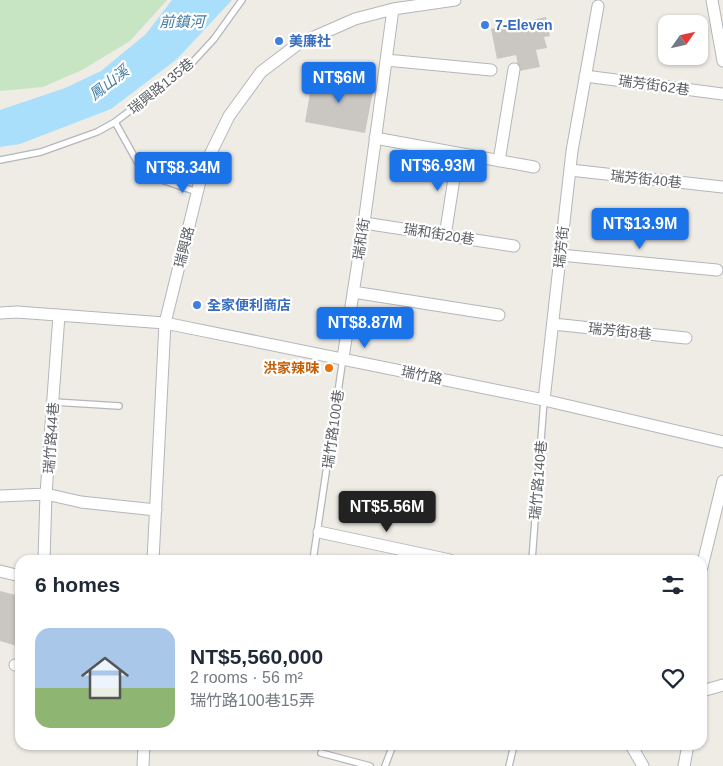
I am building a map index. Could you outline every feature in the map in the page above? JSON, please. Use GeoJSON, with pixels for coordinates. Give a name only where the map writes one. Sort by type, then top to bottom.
{"type":"FeatureCollection","features":[{"type":"Feature","properties":{"kind":"street","name":"瑞興路"},"geometry":{"type":"LineString","coordinates":[[153,555],[165,323],[203,169],[229,116],[261,72],[298,44],[355,19],[393,8],[455,0]]}},
{"type":"Feature","properties":{"kind":"street"},"geometry":{"type":"LineString","coordinates":[[712,0],[723,61]]}},
{"type":"Feature","properties":{"kind":"street","name":"瑞芳街"},"geometry":{"type":"LineString","coordinates":[[544,400],[570,170],[598,6]]}},
{"type":"Feature","properties":{"kind":"street","name":"瑞和街"},"geometry":{"type":"LineString","coordinates":[[343,358],[364,223],[393,8]]}},
{"type":"Feature","properties":{"kind":"street"},"geometry":{"type":"LineString","coordinates":[[386,60],[491,70]]}},
{"type":"Feature","properties":{"kind":"street"},"geometry":{"type":"LineString","coordinates":[[499,161],[514,69]]}},
{"type":"Feature","properties":{"kind":"street","name":"瑞芳街62巷"},"geometry":{"type":"LineString","coordinates":[[585,76],[723,94]]}},
{"type":"Feature","properties":{"kind":"street"},"geometry":{"type":"LineString","coordinates":[[375,138],[534,167]]}},
{"type":"Feature","properties":{"kind":"street"},"geometry":{"type":"LineString","coordinates":[[445,236],[458,153]]}},
{"type":"Feature","properties":{"kind":"street","name":"瑞芳街40巷"},"geometry":{"type":"LineString","coordinates":[[570,170],[723,187]]}},
{"type":"Feature","properties":{"kind":"street","name":"瑞和街20巷"},"geometry":{"type":"LineString","coordinates":[[364,223],[514,246]]}},
{"type":"Feature","properties":{"kind":"street"},"geometry":{"type":"LineString","coordinates":[[560,255],[716,270]]}},
{"type":"Feature","properties":{"kind":"street"},"geometry":{"type":"LineString","coordinates":[[353,292],[499,315]]}},
{"type":"Feature","properties":{"kind":"street","name":"瑞竹路"},"geometry":{"type":"LineString","coordinates":[[0,314],[17,312],[165,323],[544,400],[723,442]]}},
{"type":"Feature","properties":{"kind":"street","name":"瑞竹路44巷"},"geometry":{"type":"LineString","coordinates":[[44,555],[46,494],[59,315]]}},
{"type":"Feature","properties":{"kind":"street","name":"瑞芳街8巷"},"geometry":{"type":"LineString","coordinates":[[553,324],[686,338]]}},
{"type":"Feature","properties":{"kind":"street"},"geometry":{"type":"LineString","coordinates":[[705,555],[723,481]]}},
{"type":"Feature","properties":{"kind":"street"},"geometry":{"type":"LineString","coordinates":[[0,496],[46,494],[81,502],[156,510]]}},
{"type":"Feature","properties":{"kind":"street"},"geometry":{"type":"LineString","coordinates":[[319,532],[394,554]]}},
{"type":"Feature","properties":{"kind":"street"},"geometry":{"type":"LineString","coordinates":[[0,571],[15,575]]}},
{"type":"Feature","properties":{"kind":"street"},"geometry":{"type":"LineString","coordinates":[[707,690],[723,686]]}},
{"type":"Feature","properties":{"kind":"street"},"geometry":{"type":"LineString","coordinates":[[142,766],[144,750]]}},
{"type":"Feature","properties":{"kind":"street"},"geometry":{"type":"LineString","coordinates":[[633,750],[642,766]]}},
{"type":"Feature","properties":{"kind":"street"},"geometry":{"type":"LineString","coordinates":[[684,766],[687,750]]}},
{"type":"Feature","properties":{"kind":"lane","name":"瑞興路135巷"},"geometry":{"type":"LineString","coordinates":[[0,160],[41,152],[98,132],[115,122],[190,65],[214,39],[242,0]]}},
{"type":"Feature","properties":{"kind":"lane","name":"瑞興路135巷"},"geometry":{"type":"LineString","coordinates":[[115,122],[144,174],[197,192]]}},
{"type":"Feature","properties":{"kind":"lane","name":"瑞竹路100巷"},"geometry":{"type":"LineString","coordinates":[[315,555],[343,358]]}},
{"type":"Feature","properties":{"kind":"lane","name":"瑞竹路140巷"},"geometry":{"type":"LineString","coordinates":[[532,555],[544,400]]}},
{"type":"Feature","properties":{"kind":"lane"},"geometry":{"type":"LineString","coordinates":[[54,402],[119,406]]}},
{"type":"Feature","properties":{"kind":"lane"},"geometry":{"type":"LineString","coordinates":[[385,766],[391,750]]}},
{"type":"Feature","properties":{"kind":"lane"},"geometry":{"type":"LineString","coordinates":[[509,766],[513,750]]}},
{"type":"Feature","properties":{"kind":"lane"},"geometry":{"type":"LineString","coordinates":[[321,753],[370,766]]}},
{"type":"Feature","properties":{"kind":"green space"},"geometry":{"type":"Polygon","coordinates":[[[0,0],[167,0],[130,41],[82,70],[43,87],[0,91],[0,0]]]}},
{"type":"Feature","properties":{"kind":"water","name":"前鎮河"},"geometry":{"type":"Polygon","coordinates":[[[172,0],[232,0],[177,59],[111,109],[20,144],[0,147],[0,110],[65,88],[101,71],[146,34],[172,0]]]}},
{"type":"Feature","properties":{"kind":"building"},"geometry":{"type":"Polygon","coordinates":[[[546,17],[550,36],[544,37],[547,48],[536,50],[540,67],[519,71],[516,55],[497,59],[491,29],[546,17]]]}},
{"type":"Feature","properties":{"kind":"building"},"geometry":{"type":"Polygon","coordinates":[[[313,75],[374,86],[365,133],[305,122],[313,75]]]}},
{"type":"Feature","properties":{"kind":"building"},"geometry":{"type":"Polygon","coordinates":[[[0,591],[15,595],[15,646],[0,641],[0,591]]]}},
{"type":"Feature","properties":{"kind":"place","name":"7-Eleven"},"geometry":{"type":"Point","coordinates":[485,25]}},
{"type":"Feature","properties":{"kind":"place","name":"美廉社"},"geometry":{"type":"Point","coordinates":[279,41]}},
{"type":"Feature","properties":{"kind":"place","name":"全家便利商店"},"geometry":{"type":"Point","coordinates":[197,305]}},
{"type":"Feature","properties":{"kind":"place","name":"洪家辣味"},"geometry":{"type":"Point","coordinates":[329,368]}},
{"type":"Feature","properties":{"kind":"water label","name":"鳳山溪"},"geometry":{"type":"Point","coordinates":[109,83]}}]}
